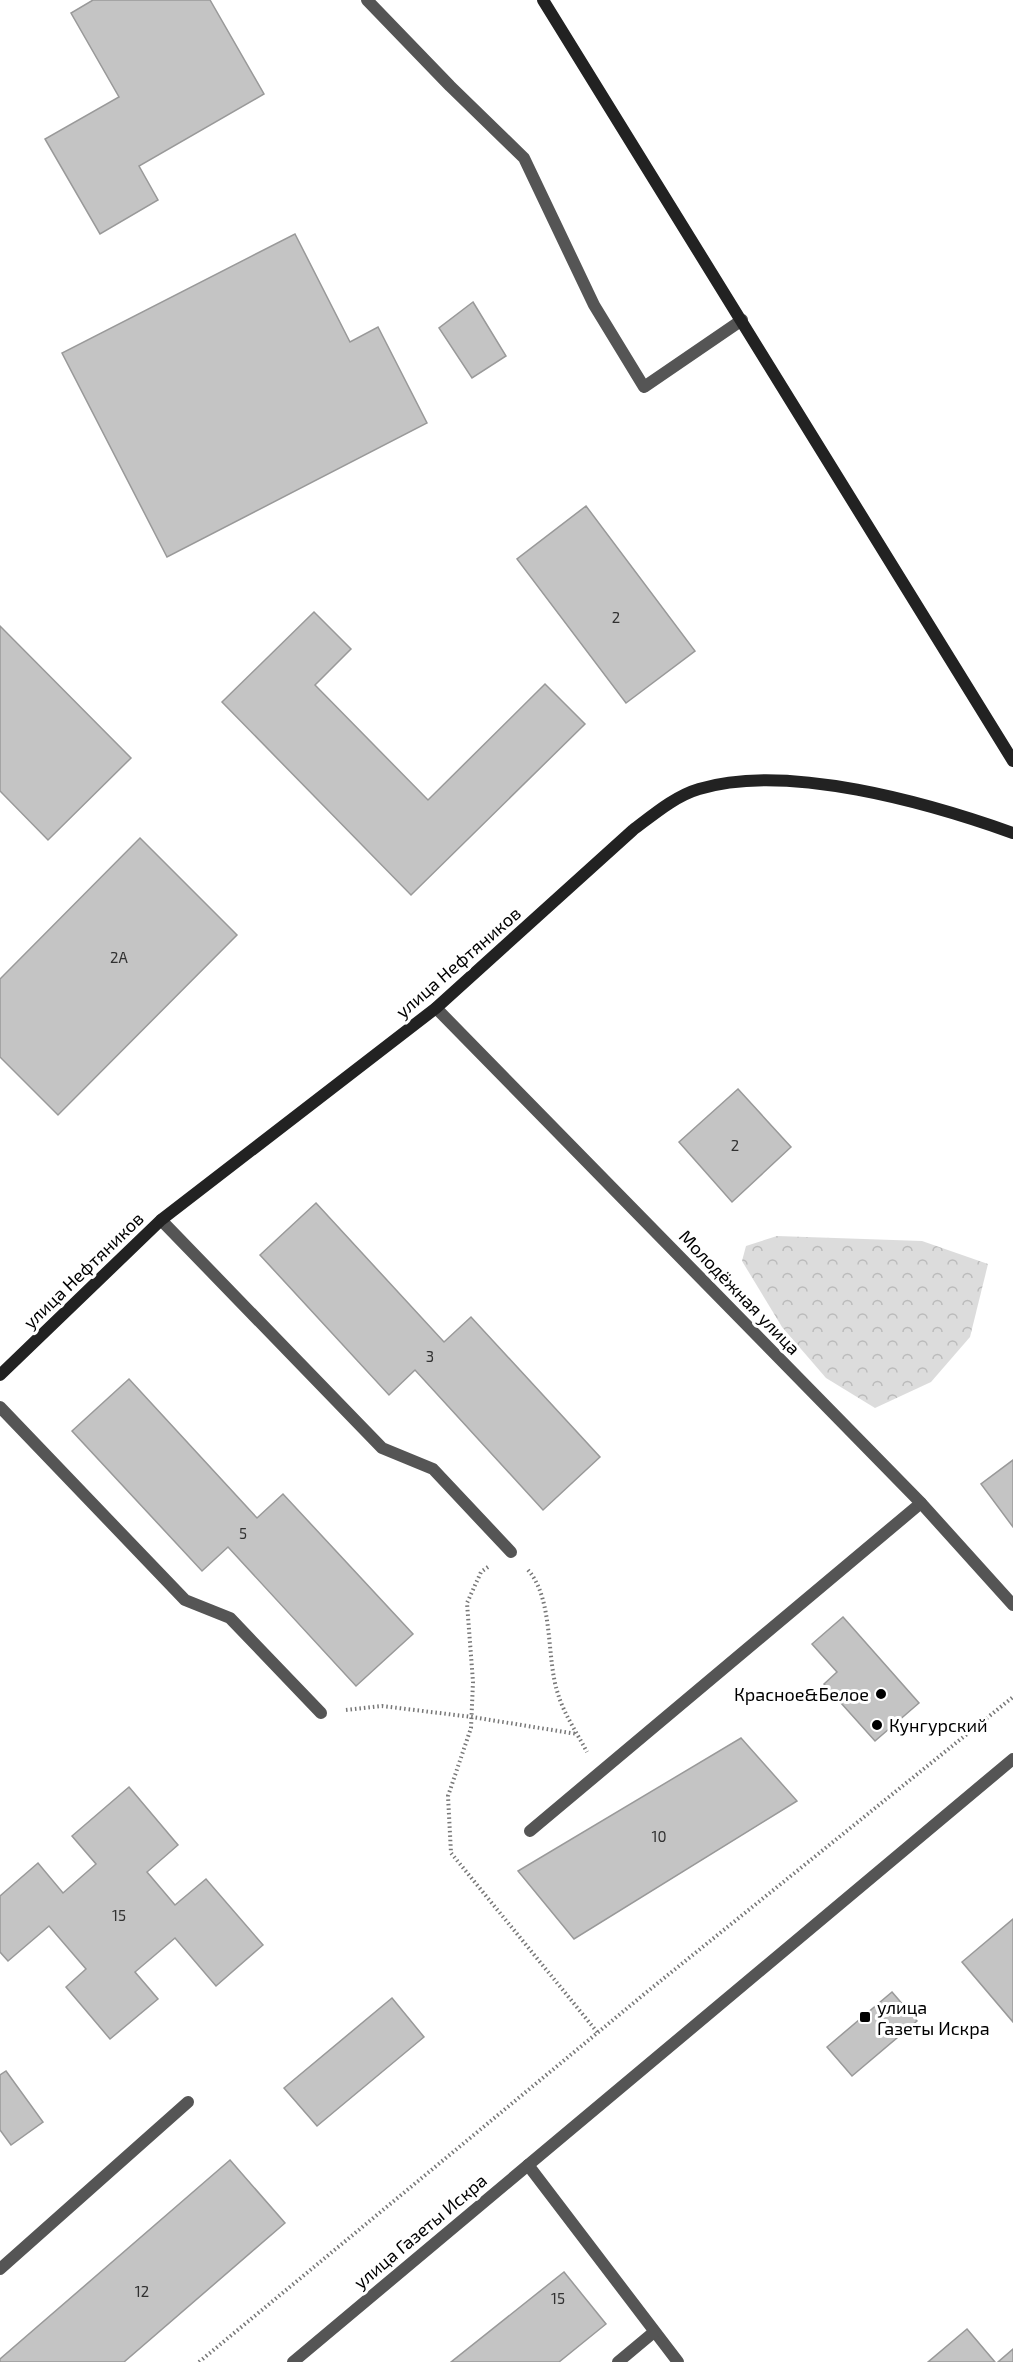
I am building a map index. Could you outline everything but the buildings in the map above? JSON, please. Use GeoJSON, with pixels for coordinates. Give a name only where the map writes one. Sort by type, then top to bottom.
{"type":"FeatureCollection","features":[{"type":"Feature","properties":{"kind":"street"},"geometry":{"type":"LineString","coordinates":[[367,0],[524,158],[594,305],[644,387],[742,320]]}},
{"type":"Feature","properties":{"kind":"street"},"geometry":{"type":"LineString","coordinates":[[543,0],[1013,761]]}},
{"type":"Feature","properties":{"kind":"street","name":"улица Нефтяников"},"geometry":{"type":"LineString","coordinates":[[0,1375],[161,1220],[436,1008],[633,830],[667,806],[698,789],[739,780],[835,786],[922,803],[1013,833]]}},
{"type":"Feature","properties":{"kind":"street","name":"Молодёжная улица"},"geometry":{"type":"LineString","coordinates":[[436,1008],[921,1503],[1013,1605]]}},
{"type":"Feature","properties":{"kind":"street"},"geometry":{"type":"LineString","coordinates":[[161,1220],[382,1448],[433,1470],[511,1552]]}},
{"type":"Feature","properties":{"kind":"street"},"geometry":{"type":"LineString","coordinates":[[0,1407],[185,1600],[230,1618],[321,1713]]}},
{"type":"Feature","properties":{"kind":"street"},"geometry":{"type":"LineString","coordinates":[[530,1831],[921,1503]]}},
{"type":"Feature","properties":{"kind":"street","name":"улица Газеты Искра"},"geometry":{"type":"LineString","coordinates":[[293,2362],[1013,1759]]}},
{"type":"Feature","properties":{"kind":"street"},"geometry":{"type":"LineString","coordinates":[[0,2269],[188,2102]]}},
{"type":"Feature","properties":{"kind":"street"},"geometry":{"type":"LineString","coordinates":[[528,2165],[678,2362]]}},
{"type":"Feature","properties":{"kind":"street"},"geometry":{"type":"LineString","coordinates":[[618,2362],[654,2332]]}},
{"type":"Feature","properties":{"kind":"path"},"geometry":{"type":"LineString","coordinates":[[598,1773],[557,1694],[545,1611],[535,1578],[511,1552],[481,1572],[467,1603],[473,1682],[472,1716],[471,1728],[448,1796],[451,1853],[598,2033]]}},
{"type":"Feature","properties":{"kind":"path"},"geometry":{"type":"LineString","coordinates":[[199,2362],[598,2033],[1013,1697]]}},
{"type":"Feature","properties":{"kind":"path"},"geometry":{"type":"LineString","coordinates":[[321,1713],[382,1706],[472,1716],[578,1734]]}},
{"type":"Feature","properties":{"kind":"green space"},"geometry":{"type":"Polygon","coordinates":[[[777,1236],[922,1241],[988,1264],[970,1337],[931,1382],[875,1408],[826,1378],[782,1327],[742,1261],[746,1246],[777,1236]]]}},
{"type":"Feature","properties":{"kind":"place","name":"Красное&Белое"},"geometry":{"type":"Point","coordinates":[881,1694]}},
{"type":"Feature","properties":{"kind":"place","name":"Кунгурский"},"geometry":{"type":"Point","coordinates":[877,1725]}},
{"type":"Feature","properties":{"kind":"place","name":"улица Газеты Искра"},"geometry":{"type":"Point","coordinates":[865,2017]}}]}
